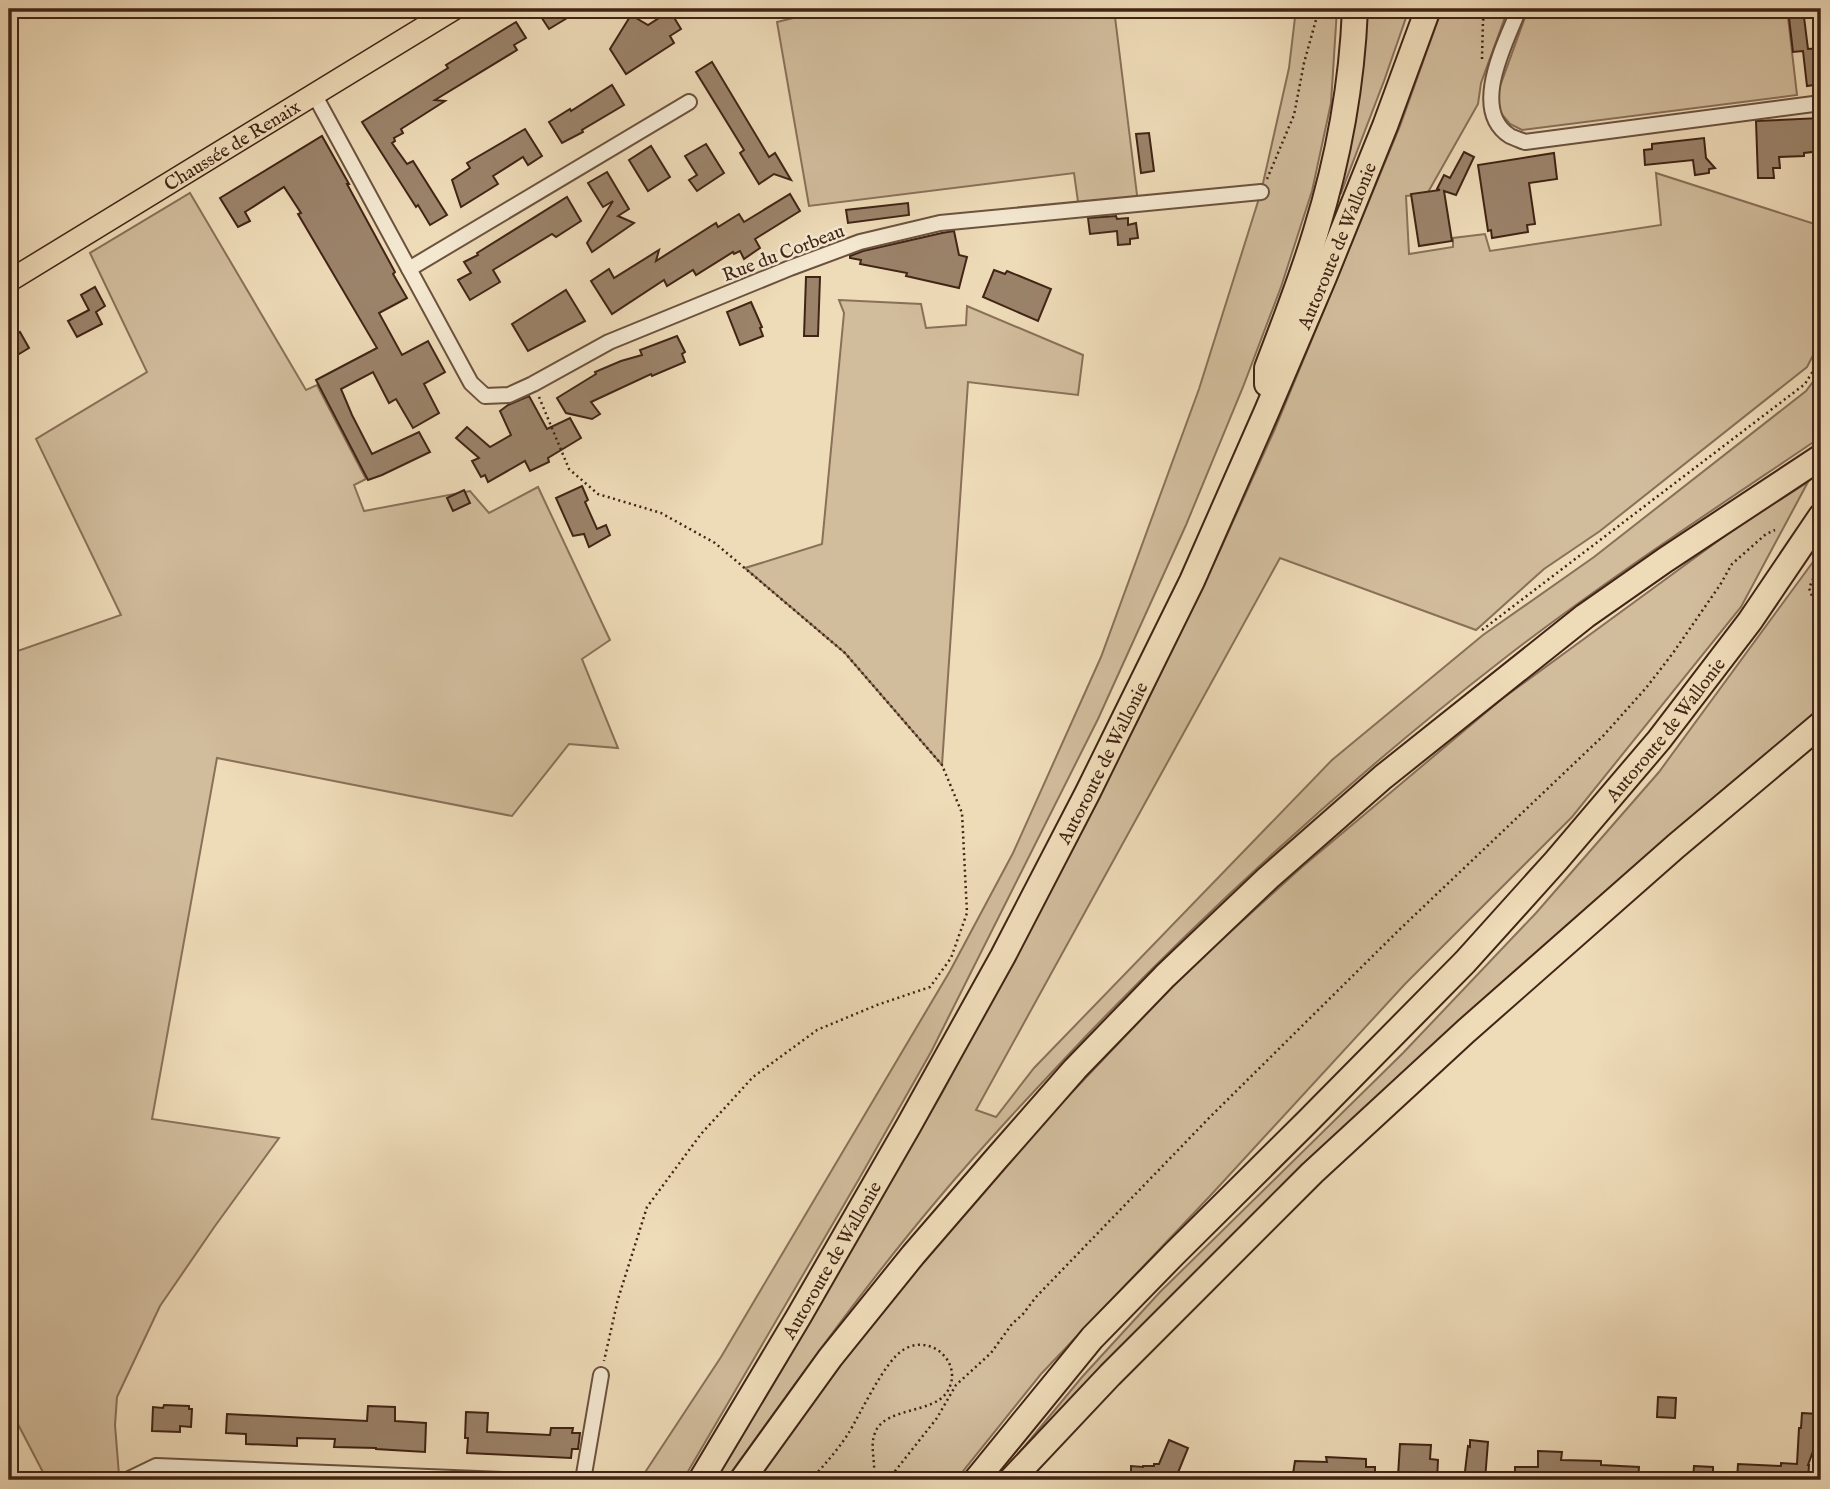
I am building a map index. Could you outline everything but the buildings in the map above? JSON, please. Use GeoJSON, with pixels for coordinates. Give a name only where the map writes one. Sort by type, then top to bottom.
{"type":"FeatureCollection","features":[{"type":"Feature","properties":{"kind":"highway"},"geometry":{"type":"LineString","coordinates":[[1266,413],[1267,368],[1317,230],[1345,108],[1353,44],[1354,9]]}},
{"type":"Feature","properties":{"kind":"highway","name":"Autoroute de Wallonie"},"geometry":{"type":"LineString","coordinates":[[701,1480],[840,1245],[1003,956],[1088,792],[1192,581],[1266,413],[1385,126],[1428,9]]}},
{"type":"Feature","properties":{"kind":"highway"},"geometry":{"type":"LineString","coordinates":[[743,1480],[830,1358],[913,1255],[1075,1069],[1165,976],[1240,905],[1383,778],[1585,616],[1821,457]]}},
{"type":"Feature","properties":{"kind":"highway","name":"Autoroute de Wallonie"},"geometry":{"type":"LineString","coordinates":[[976,1480],[1092,1338],[1465,962],[1556,861],[1659,740],[1750,621],[1821,516]]}},
{"type":"Feature","properties":{"kind":"highway"},"geometry":{"type":"LineString","coordinates":[[1011,1480],[1110,1375],[1312,1173],[1518,985],[1676,846],[1821,724]]}},
{"type":"Feature","properties":{"kind":"main road","name":"Chaussée de Renaix"},"geometry":{"type":"LineString","coordinates":[[9,281],[454,9]]}},
{"type":"Feature","properties":{"kind":"street"},"geometry":{"type":"LineString","coordinates":[[1519,9],[1492,79],[1491,102],[1495,121],[1509,136],[1525,142],[1821,103]]}},
{"type":"Feature","properties":{"kind":"street","name":"Rue du Corbeau"},"geometry":{"type":"LineString","coordinates":[[314,94],[471,383],[485,396],[509,396],[610,342],[860,242],[940,223],[1261,192]]}},
{"type":"Feature","properties":{"kind":"street"},"geometry":{"type":"LineString","coordinates":[[410,269],[689,102]]}},
{"type":"Feature","properties":{"kind":"street"},"geometry":{"type":"LineString","coordinates":[[583,1480],[601,1375]]}},
{"type":"Feature","properties":{"kind":"street"},"geometry":{"type":"LineString","coordinates":[[127,1480],[156,1466],[503,1480]]}},
{"type":"Feature","properties":{"kind":"path"},"geometry":{"type":"LineString","coordinates":[[1261,192],[1294,115],[1304,63],[1319,9]]}},
{"type":"Feature","properties":{"kind":"path"},"geometry":{"type":"LineString","coordinates":[[1482,630],[1805,384],[1821,358]]}},
{"type":"Feature","properties":{"kind":"path"},"geometry":{"type":"LineString","coordinates":[[533,384],[569,469],[598,494],[661,513],[715,543],[845,653],[942,765],[962,813],[967,913],[951,958],[930,987],[817,1030],[753,1077],[701,1134],[647,1207],[618,1299],[601,1375]]}},
{"type":"Feature","properties":{"kind":"path"},"geometry":{"type":"LineString","coordinates":[[888,1480],[937,1418],[956,1385],[991,1353],[1036,1297],[1209,1118],[1603,736],[1673,653],[1732,564],[1766,534],[1775,530]]}},
{"type":"Feature","properties":{"kind":"path"},"geometry":{"type":"LineString","coordinates":[[1821,583],[1814,577],[1809,588],[1815,604],[1821,608]]}},
{"type":"Feature","properties":{"kind":"path"},"geometry":{"type":"LineString","coordinates":[[811,1480],[848,1434],[883,1374],[902,1350],[919,1344],[933,1346],[942,1351],[951,1367],[949,1390],[942,1398],[888,1419],[878,1426],[873,1440],[876,1470],[873,1480]]}},
{"type":"Feature","properties":{"kind":"shaded area"},"geometry":{"type":"Polygon","coordinates":[[[830,9],[1114,9],[1138,203],[1079,209],[1074,173],[809,206],[777,22],[830,9]]]}},
{"type":"Feature","properties":{"kind":"shaded area"},"geometry":{"type":"Polygon","coordinates":[[[1296,9],[1337,9],[1331,103],[1312,191],[1281,287],[1186,525],[1098,719],[931,1052],[859,1179],[683,1480],[640,1480],[721,1357],[950,971],[1013,853],[1101,657],[1199,389],[1261,192],[1289,68],[1296,9]]]}},
{"type":"Feature","properties":{"kind":"shaded area"},"geometry":{"type":"Polygon","coordinates":[[[1364,9],[1409,9],[1341,193],[1339,192],[1364,9]]]}},
{"type":"Feature","properties":{"kind":"shaded area"},"geometry":{"type":"Polygon","coordinates":[[[1442,9],[1508,9],[1481,83],[1478,104],[1427,194],[1406,196],[1409,254],[1453,247],[1453,238],[1485,234],[1490,251],[1661,225],[1656,173],[1821,226],[1821,340],[1807,367],[1600,531],[1544,569],[1476,630],[1280,558],[976,1110],[996,1117],[1034,1068],[1332,760],[1483,635],[1594,557],[1806,391],[1821,371],[1821,437],[1619,574],[1446,704],[1339,794],[1185,936],[1087,1035],[974,1157],[855,1302],[726,1480],[714,1480],[942,1093],[1141,714],[1274,431],[1400,126],[1442,9]]]}},
{"type":"Feature","properties":{"kind":"shaded area"},"geometry":{"type":"Polygon","coordinates":[[[1528,9],[1787,9],[1797,95],[1522,130],[1510,124],[1499,111],[1499,89],[1528,9]]]}},
{"type":"Feature","properties":{"kind":"shaded area"},"geometry":{"type":"Polygon","coordinates":[[[190,193],[306,390],[317,385],[366,479],[354,485],[364,511],[470,491],[489,513],[538,487],[610,640],[582,659],[618,748],[569,744],[512,816],[217,758],[152,1119],[279,1138],[160,1306],[117,1397],[115,1425],[119,1475],[114,1480],[47,1480],[9,1407],[9,654],[121,615],[36,439],[147,372],[90,253],[190,193]]]}},
{"type":"Feature","properties":{"kind":"shaded area"},"geometry":{"type":"Polygon","coordinates":[[[839,300],[921,304],[926,328],[966,325],[967,306],[1083,355],[1078,395],[968,382],[942,765],[845,653],[745,568],[822,544],[844,313],[839,300]]]}},
{"type":"Feature","properties":{"kind":"shaded area"},"geometry":{"type":"Polygon","coordinates":[[[1808,482],[1741,607],[1572,817],[1405,984],[1041,1374],[956,1480],[757,1480],[847,1356],[1003,1165],[1188,970],[1302,867],[1503,698],[1737,527],[1808,482]]]}},
{"type":"Feature","properties":{"kind":"shaded area"},"geometry":{"type":"Polygon","coordinates":[[[1821,551],[1821,709],[1780,743],[1014,1459],[1082,1377],[1160,1292],[1403,1053],[1536,913],[1659,772],[1821,551]]]}}]}
